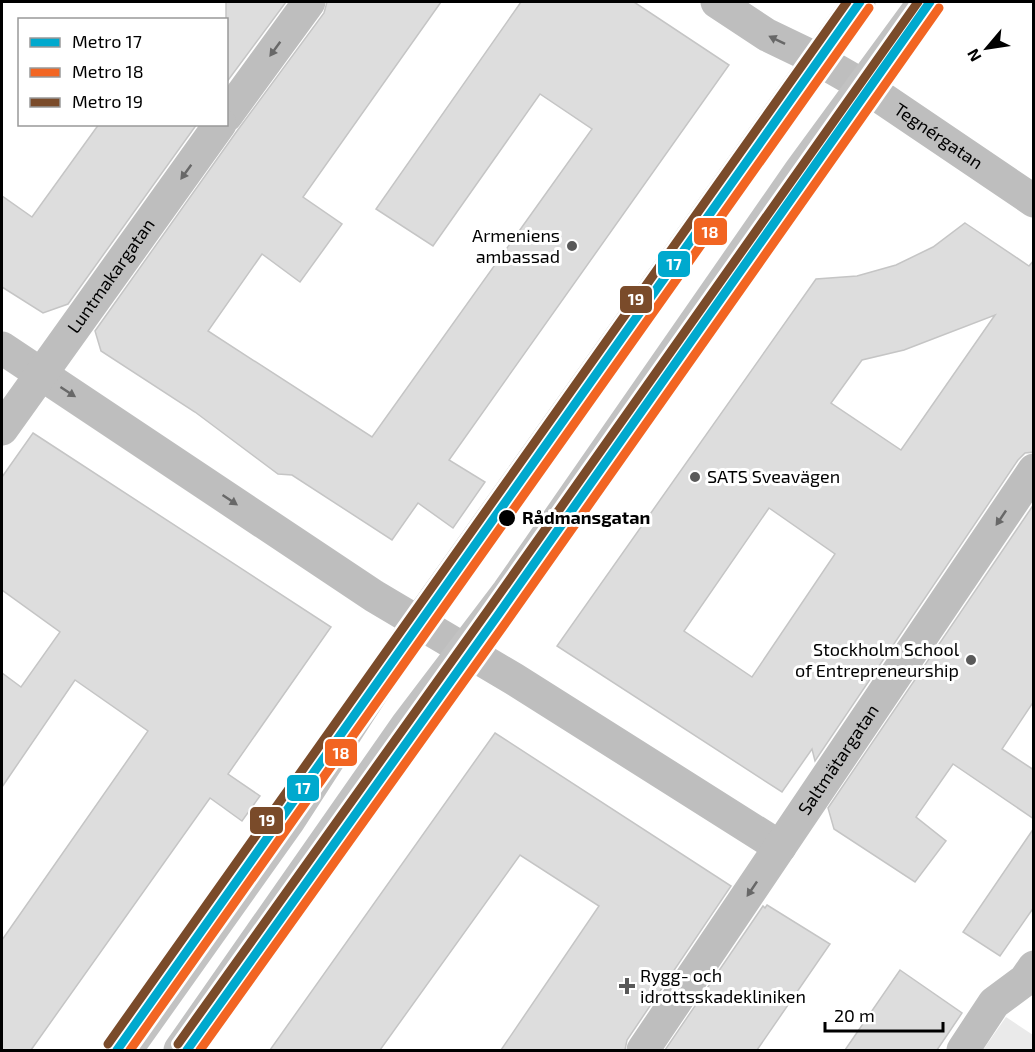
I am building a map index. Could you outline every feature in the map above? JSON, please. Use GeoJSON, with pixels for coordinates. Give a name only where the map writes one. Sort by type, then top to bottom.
{"type":"FeatureCollection","features":[{"type":"Feature","properties":{"kind":"main road"},"geometry":{"type":"LineString","coordinates":[[126,1050],[288,822],[418,623],[859,2]]}},
{"type":"Feature","properties":{"kind":"main road"},"geometry":{"type":"LineString","coordinates":[[180,1050],[407,724],[508,592],[801,170],[924,2]]}},
{"type":"Feature","properties":{"kind":"street"},"geometry":{"type":"LineString","coordinates":[[228,113],[309,2]]}},
{"type":"Feature","properties":{"kind":"street","name":"Tegnérgatan"},"geometry":{"type":"LineString","coordinates":[[717,2],[767,35],[817,59],[864,86],[1034,201]]}},
{"type":"Feature","properties":{"kind":"street","name":"Luntmakargatan"},"geometry":{"type":"LineString","coordinates":[[2,429],[219,126]]}},
{"type":"Feature","properties":{"kind":"street"},"geometry":{"type":"LineString","coordinates":[[2,348],[338,573],[418,623],[465,649],[780,847]]}},
{"type":"Feature","properties":{"kind":"street","name":"Saltmätargatan"},"geometry":{"type":"LineString","coordinates":[[643,1050],[1034,470]]}},
{"type":"Feature","properties":{"kind":"street"},"geometry":{"type":"LineString","coordinates":[[963,1050],[994,1003],[1031,977]]}},
{"type":"Feature","properties":{"kind":"shaded area"},"geometry":{"type":"Polygon","coordinates":[[[1006,1017],[1033,1035],[1033,1050],[983,1050],[1006,1017]]]}},
{"type":"Feature","properties":{"kind":"building"},"geometry":{"type":"Polygon","coordinates":[[[226,2],[286,2],[228,80],[228,18],[226,18],[226,2]]]}},
{"type":"Feature","properties":{"kind":"building"},"geometry":{"type":"Polygon","coordinates":[[[327,2],[441,2],[303,197],[342,224],[300,282],[262,254],[208,331],[372,437],[592,129],[540,94],[433,246],[376,209],[521,2],[634,2],[729,65],[449,460],[485,482],[453,528],[418,503],[392,540],[292,475],[278,474],[195,412],[101,351],[95,331],[324,13],[327,2]]]}},
{"type":"Feature","properties":{"kind":"building"},"geometry":{"type":"Polygon","coordinates":[[[98,126],[196,126],[68,304],[43,313],[2,287],[2,196],[32,217],[98,126]]]}},
{"type":"Feature","properties":{"kind":"building"},"geometry":{"type":"Polygon","coordinates":[[[965,223],[1029,266],[1034,260],[1034,452],[1025,453],[1018,460],[815,761],[812,749],[782,792],[557,646],[816,279],[857,276],[896,265],[933,247],[965,223]],[[995,315],[904,350],[862,360],[831,403],[901,450],[995,315]],[[769,508],[684,631],[752,677],[835,554],[769,508]]]}},
{"type":"Feature","properties":{"kind":"building"},"geometry":{"type":"Polygon","coordinates":[[[33,433],[331,627],[228,774],[260,796],[242,821],[210,798],[31,1050],[2,1050],[2,940],[148,731],[75,680],[2,787],[2,673],[21,687],[60,632],[2,590],[2,477],[33,433]]]}},
{"type":"Feature","properties":{"kind":"building"},"geometry":{"type":"Polygon","coordinates":[[[1034,504],[1034,701],[1002,749],[1034,770],[1034,819],[953,764],[916,817],[946,841],[915,882],[834,829],[828,808],[1034,504]]]}},
{"type":"Feature","properties":{"kind":"building"},"geometry":{"type":"Polygon","coordinates":[[[495,733],[731,886],[627,1040],[625,1050],[501,1050],[599,906],[520,855],[380,1050],[270,1050],[495,733]]]}},
{"type":"Feature","properties":{"kind":"building"},"geometry":{"type":"Polygon","coordinates":[[[1034,828],[1034,907],[1000,956],[963,932],[1034,828]]]}},
{"type":"Feature","properties":{"kind":"building"},"geometry":{"type":"Polygon","coordinates":[[[767,905],[830,944],[757,1050],[665,1050],[763,906],[765,908],[767,905]]]}},
{"type":"Feature","properties":{"kind":"building"},"geometry":{"type":"Polygon","coordinates":[[[900,970],[962,1013],[937,1050],[845,1050],[900,970]]]}},
{"type":"Feature","properties":{"kind":"metro line","name":"19"},"geometry":{"type":"LineString","coordinates":[[108,1044],[847,2]]}},
{"type":"Feature","properties":{"kind":"metro line","name":"17"},"geometry":{"type":"LineString","coordinates":[[117,1050],[860,2]]}},
{"type":"Feature","properties":{"kind":"metro line","name":"19"},"geometry":{"type":"LineString","coordinates":[[178,1044],[918,2]]}},
{"type":"Feature","properties":{"kind":"metro line","name":"17"},"geometry":{"type":"LineString","coordinates":[[187,1050],[498,615],[930,2]]}},
{"type":"Feature","properties":{"kind":"metro line","name":"18"},"geometry":{"type":"LineString","coordinates":[[130,1050],[869,8]]}},
{"type":"Feature","properties":{"kind":"metro line","name":"18"},"geometry":{"type":"LineString","coordinates":[[200,1050],[507,621],[939,8]]}},
{"type":"Feature","properties":{"kind":"place","name":"Armeniens ambassad"},"geometry":{"type":"Point","coordinates":[572,246]}},
{"type":"Feature","properties":{"kind":"place","name":"SATS Sveavägen"},"geometry":{"type":"Point","coordinates":[695,477]}},
{"type":"Feature","properties":{"kind":"place","name":"Rådmansgatan"},"geometry":{"type":"Point","coordinates":[507,518]}},
{"type":"Feature","properties":{"kind":"place","name":"Stockholm School of Entrepreneurship"},"geometry":{"type":"Point","coordinates":[971,660]}},
{"type":"Feature","properties":{"kind":"place","name":"Rygg- och idrottsskadekliniken"},"geometry":{"type":"Point","coordinates":[627,986]}}]}
